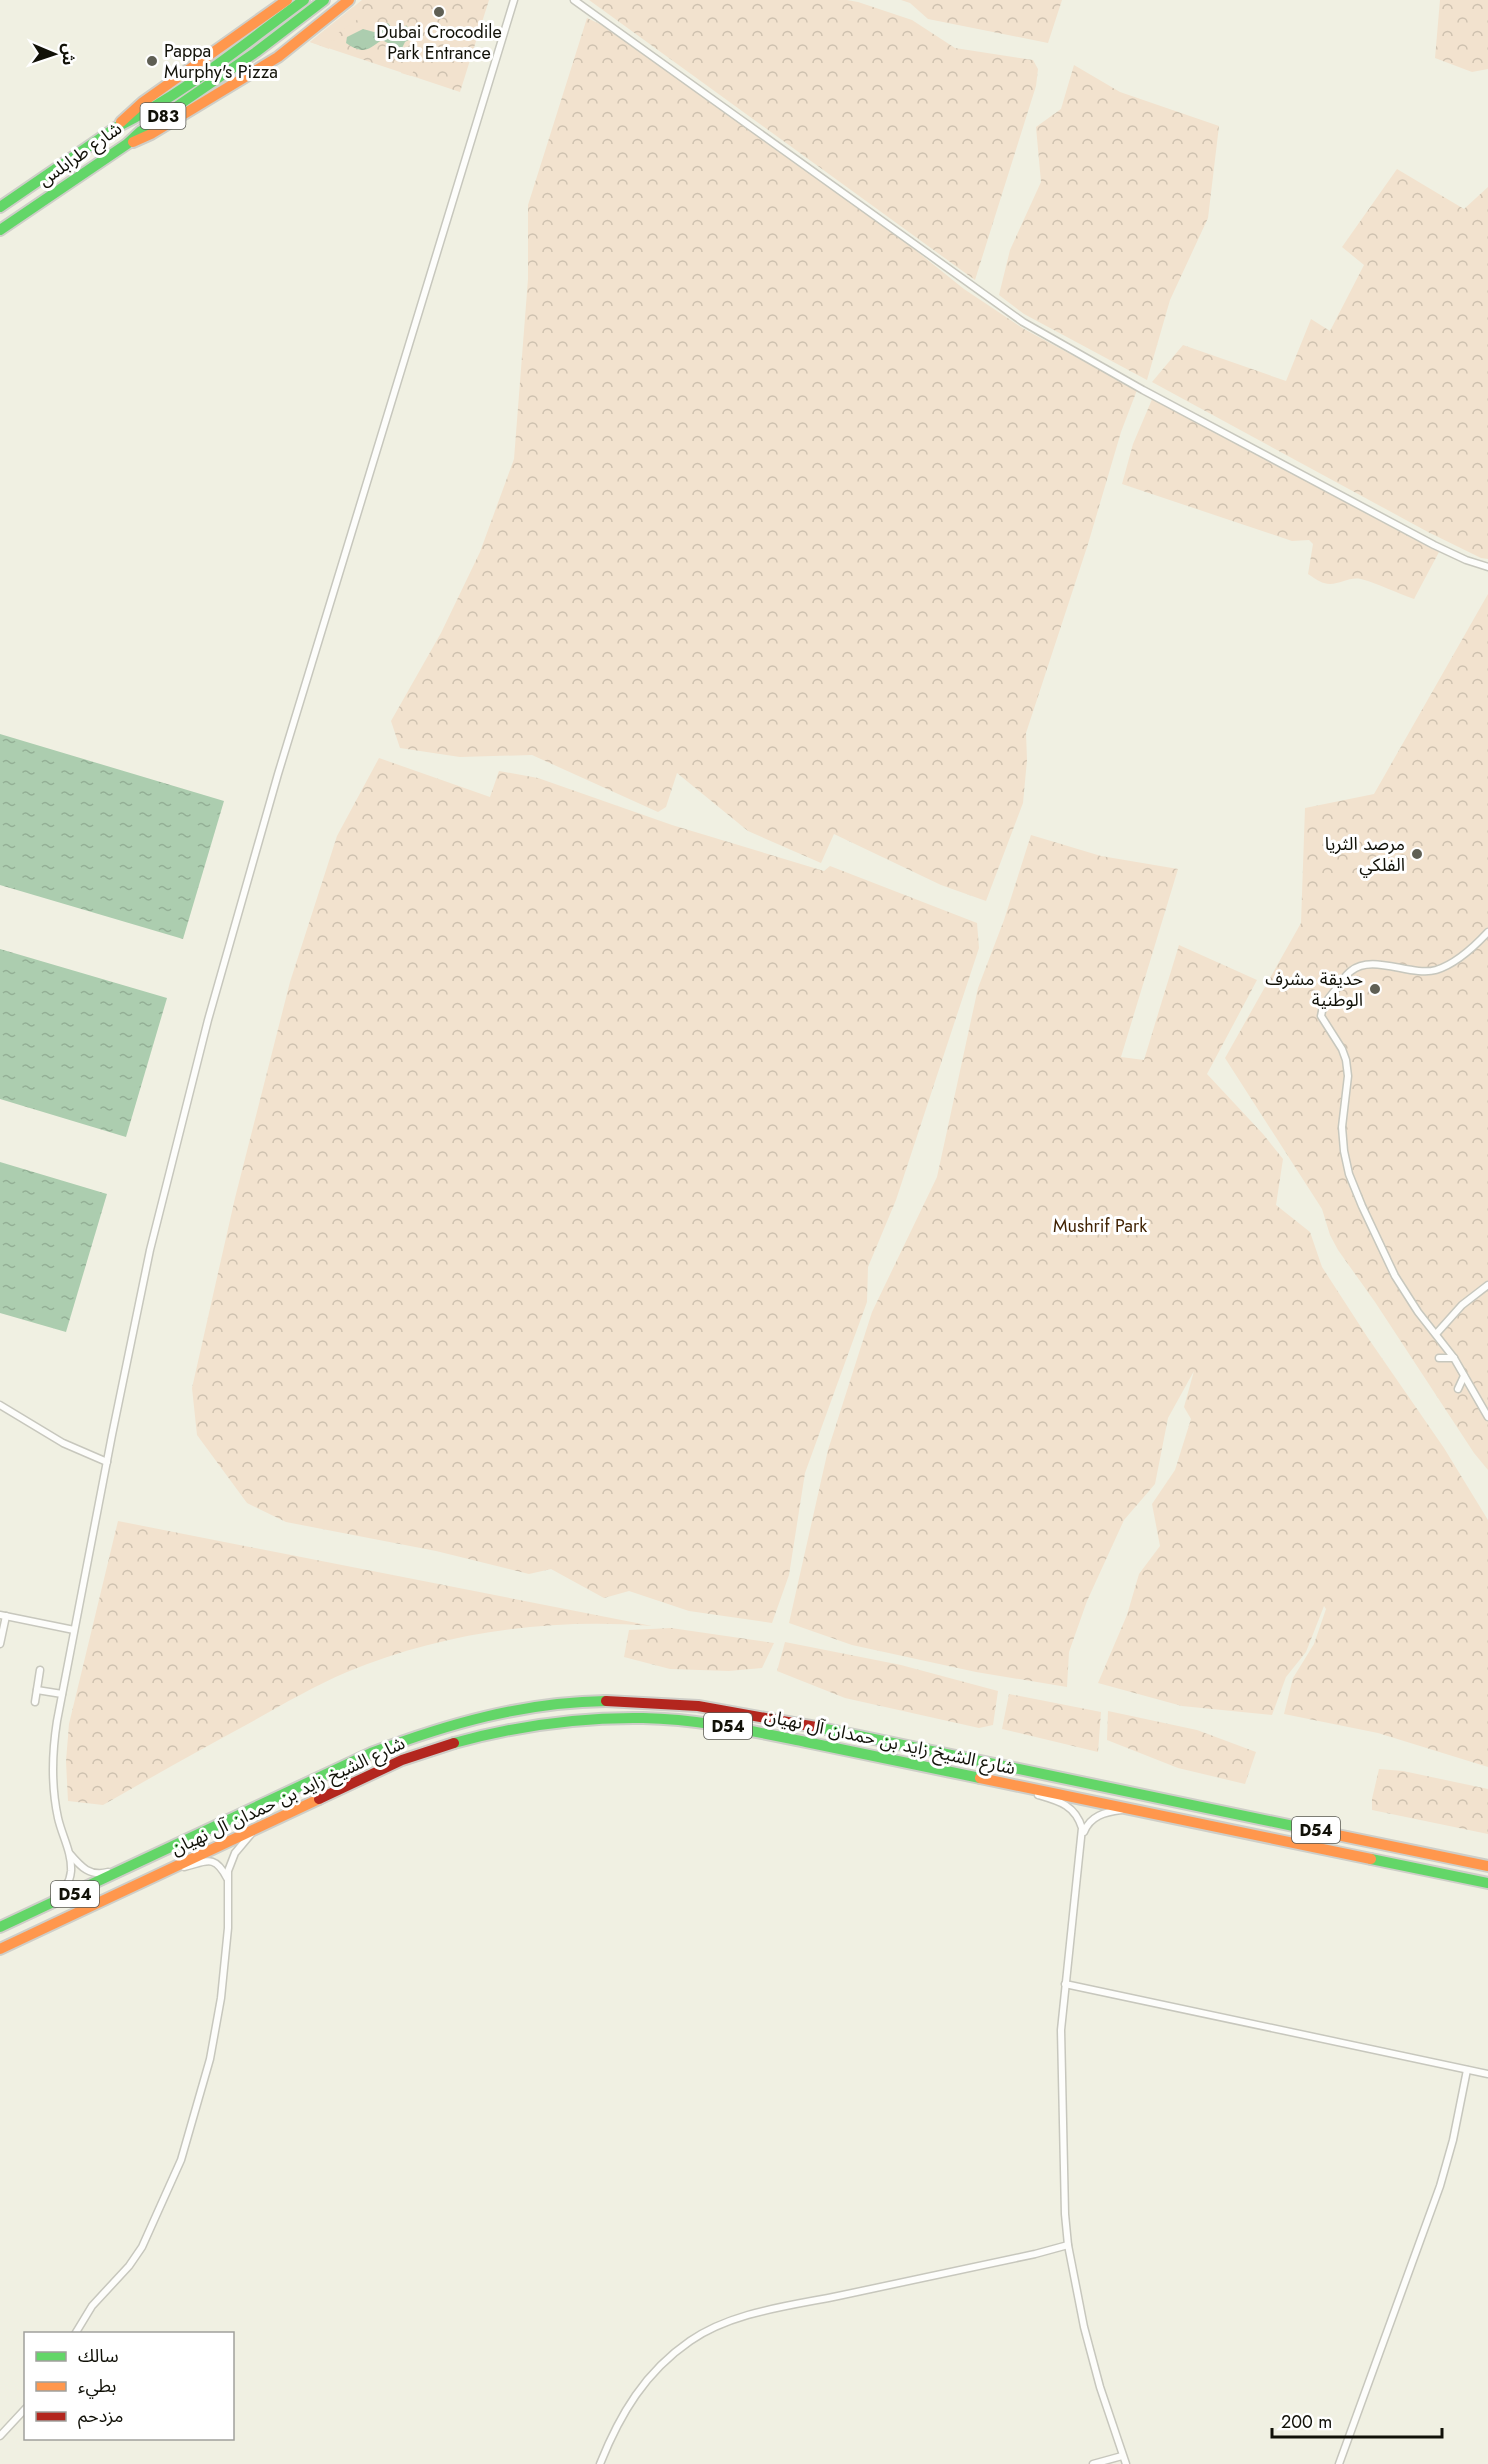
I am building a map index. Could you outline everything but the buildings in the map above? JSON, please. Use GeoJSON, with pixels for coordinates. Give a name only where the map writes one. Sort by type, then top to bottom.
{"type":"FeatureCollection","features":[{"type":"Feature","properties":{"kind":"highway"},"geometry":{"type":"LineString","coordinates":[[117,127],[143,102],[287,0]]}},
{"type":"Feature","properties":{"kind":"highway","name":"شارع طرابلس"},"geometry":{"type":"LineString","coordinates":[[0,207],[117,127],[137,117],[182,87],[304,0]]}},
{"type":"Feature","properties":{"kind":"highway","name":"شارع طرابلس"},"geometry":{"type":"LineString","coordinates":[[0,230],[256,52],[324,0]]}},
{"type":"Feature","properties":{"kind":"highway"},"geometry":{"type":"LineString","coordinates":[[126,144],[151,134],[278,57],[349,0]]}},
{"type":"Feature","properties":{"kind":"highway","name":"شارع الشيخ زايد بن حمدان آل نهيان"},"geometry":{"type":"LineString","coordinates":[[0,1927],[371,1753],[437,1727],[528,1707],[584,1701],[689,1704],[748,1713],[1488,1866]]}},
{"type":"Feature","properties":{"kind":"highway","name":"شارع الشيخ زايد بن حمدان آل نهيان"},"geometry":{"type":"LineString","coordinates":[[0,1949],[381,1768],[443,1745],[538,1723],[590,1718],[652,1718],[714,1724],[1488,1883]]}},
{"type":"Feature","properties":{"kind":"street"},"geometry":{"type":"LineString","coordinates":[[23,1917],[65,1888],[71,1873],[70,1854],[58,1816],[53,1776],[55,1733],[106,1462],[160,1204],[207,1020],[278,774],[514,0]]}},
{"type":"Feature","properties":{"kind":"street"},"geometry":{"type":"LineString","coordinates":[[574,0],[1023,322],[1143,390],[1434,545],[1466,560],[1488,567]]}},
{"type":"Feature","properties":{"kind":"street"},"geometry":{"type":"LineString","coordinates":[[1488,932],[1461,956],[1437,970],[1421,971],[1372,964],[1355,967],[1321,1011],[1322,1021],[1342,1049],[1347,1065],[1342,1139],[1349,1174],[1388,1263],[1410,1300],[1454,1358],[1488,1417]]}},
{"type":"Feature","properties":{"kind":"street"},"geometry":{"type":"LineString","coordinates":[[1436,1334],[1462,1305],[1488,1285]]}},
{"type":"Feature","properties":{"kind":"street"},"geometry":{"type":"LineString","coordinates":[[1439,1358],[1454,1358]]}},
{"type":"Feature","properties":{"kind":"street"},"geometry":{"type":"LineString","coordinates":[[1458,1389],[1464,1376]]}},
{"type":"Feature","properties":{"kind":"street"},"geometry":{"type":"LineString","coordinates":[[0,1405],[63,1443],[106,1462]]}},
{"type":"Feature","properties":{"kind":"street"},"geometry":{"type":"LineString","coordinates":[[0,1644],[3,1615],[74,1630]]}},
{"type":"Feature","properties":{"kind":"street"},"geometry":{"type":"LineString","coordinates":[[35,1702],[40,1670]]}},
{"type":"Feature","properties":{"kind":"street"},"geometry":{"type":"LineString","coordinates":[[37,1690],[62,1694]]}},
{"type":"Feature","properties":{"kind":"street"},"geometry":{"type":"LineString","coordinates":[[1012,1785],[1064,1802],[1080,1820],[1083,1836],[1065,1984],[1061,2060],[1068,2245],[1088,2343],[1126,2464]]}},
{"type":"Feature","properties":{"kind":"street"},"geometry":{"type":"LineString","coordinates":[[1083,1836],[1091,1820],[1098,1815],[1130,1809]]}},
{"type":"Feature","properties":{"kind":"street"},"geometry":{"type":"LineString","coordinates":[[76,2332],[92,2306],[129,2266],[142,2247],[181,2160],[202,2089],[216,2029],[227,1948],[228,1880],[235,1853],[246,1839],[263,1824]]}},
{"type":"Feature","properties":{"kind":"street"},"geometry":{"type":"LineString","coordinates":[[70,1854],[84,1870],[94,1874],[105,1873],[148,1859]]}},
{"type":"Feature","properties":{"kind":"street"},"geometry":{"type":"LineString","coordinates":[[168,1870],[208,1861],[219,1865],[228,1880]]}},
{"type":"Feature","properties":{"kind":"street"},"geometry":{"type":"LineString","coordinates":[[1065,1984],[1488,2074]]}},
{"type":"Feature","properties":{"kind":"street"},"geometry":{"type":"LineString","coordinates":[[1339,2464],[1440,2186],[1453,2140],[1467,2070]]}},
{"type":"Feature","properties":{"kind":"street"},"geometry":{"type":"LineString","coordinates":[[600,2464],[630,2400],[648,2378],[683,2346],[716,2326],[776,2309],[1068,2245]]}},
{"type":"Feature","properties":{"kind":"street"},"geometry":{"type":"LineString","coordinates":[[0,2436],[24,2410]]}},
{"type":"Feature","properties":{"kind":"street"},"geometry":{"type":"LineString","coordinates":[[1093,2464],[1122,2456]]}},
{"type":"Feature","properties":{"kind":"green space"},"geometry":{"type":"Polygon","coordinates":[[[362,0],[489,0],[460,92],[310,42],[362,0]]]}},
{"type":"Feature","properties":{"kind":"green space"},"geometry":{"type":"Polygon","coordinates":[[[589,0],[847,0],[912,20],[955,48],[1033,60],[1038,69],[1036,86],[975,280],[589,0]]]}},
{"type":"Feature","properties":{"kind":"green space"},"geometry":{"type":"Polygon","coordinates":[[[901,0],[1062,0],[1048,43],[928,19],[910,3],[901,0]]]}},
{"type":"Feature","properties":{"kind":"green space"},"geometry":{"type":"Polygon","coordinates":[[[1440,0],[1488,0],[1488,69],[1472,72],[1435,58],[1440,0]]]}},
{"type":"Feature","properties":{"kind":"green space"},"geometry":{"type":"Polygon","coordinates":[[[353,7],[360,16],[336,36],[335,41],[330,40],[329,49],[310,42],[353,7]]]}},
{"type":"Feature","properties":{"kind":"green space"},"geometry":{"type":"Polygon","coordinates":[[[587,18],[602,25],[874,217],[964,289],[1024,329],[1137,390],[1121,432],[1088,544],[1026,733],[1027,760],[1023,803],[986,901],[941,885],[834,834],[821,863],[748,831],[677,773],[666,807],[658,812],[532,755],[460,757],[400,748],[391,721],[441,633],[480,552],[514,459],[528,279],[528,205],[587,18]]]}},
{"type":"Feature","properties":{"kind":"green space"},"geometry":{"type":"Polygon","coordinates":[[[418,46],[426,49],[418,69],[414,70],[411,76],[401,73],[406,61],[404,52],[410,52],[418,46]]]}},
{"type":"Feature","properties":{"kind":"green space"},"geometry":{"type":"Polygon","coordinates":[[[1074,65],[1120,92],[1219,126],[1208,218],[1170,300],[1147,380],[1024,314],[999,295],[1010,250],[1041,182],[1036,127],[1061,109],[1074,65]]]}},
{"type":"Feature","properties":{"kind":"green space"},"geometry":{"type":"Polygon","coordinates":[[[1397,169],[1464,209],[1488,187],[1488,559],[1481,558],[1428,532],[1152,382],[1183,345],[1286,381],[1311,319],[1330,331],[1364,265],[1342,247],[1397,169]]]}},
{"type":"Feature","properties":{"kind":"green space"},"geometry":{"type":"Polygon","coordinates":[[[1153,397],[1439,552],[1414,599],[1356,578],[1333,584],[1322,582],[1308,574],[1313,544],[1309,540],[1292,541],[1122,484],[1133,444],[1153,397]]]}},
{"type":"Feature","properties":{"kind":"green space","name":"حديقة مشرف الوطنية"},"geometry":{"type":"Polygon","coordinates":[[[1488,594],[1488,1470],[1474,1453],[1338,1250],[1330,1235],[1322,1209],[1225,1058],[1301,923],[1305,808],[1374,794],[1488,594]]]}},
{"type":"Feature","properties":{"kind":"green space"},"geometry":{"type":"Polygon","coordinates":[[[379,758],[490,797],[499,771],[538,778],[672,825],[824,871],[830,866],[977,923],[979,948],[896,1200],[868,1267],[867,1302],[805,1473],[789,1575],[772,1623],[689,1611],[629,1591],[604,1598],[551,1569],[529,1574],[436,1551],[286,1522],[247,1503],[197,1435],[192,1388],[235,1198],[290,982],[337,836],[379,758]]]}},
{"type":"Feature","properties":{"kind":"green space","name":"Mushrif Park"},"geometry":{"type":"Polygon","coordinates":[[[1031,835],[1101,856],[1178,869],[1121,1057],[1144,1060],[1179,945],[1257,980],[1207,1074],[1283,1159],[1276,1205],[1310,1232],[1322,1267],[1444,1448],[1488,1520],[1488,1767],[1378,1733],[1284,1714],[1293,1678],[1314,1644],[1326,1609],[1324,1606],[1306,1652],[1286,1677],[1272,1715],[1182,1706],[1098,1683],[1127,1615],[1139,1574],[1160,1546],[1152,1504],[1175,1470],[1191,1419],[1184,1407],[1194,1371],[1168,1418],[1155,1484],[1124,1520],[1087,1601],[1069,1652],[1067,1687],[976,1672],[852,1645],[789,1623],[828,1450],[872,1312],[937,1177],[978,988],[1004,920],[1031,835]]]}},
{"type":"Feature","properties":{"kind":"green space"},"geometry":{"type":"Polygon","coordinates":[[[118,1521],[652,1626],[574,1624],[536,1626],[459,1638],[383,1658],[347,1672],[296,1697],[103,1805],[68,1801],[66,1761],[69,1724],[118,1521]]]}},
{"type":"Feature","properties":{"kind":"green space"},"geometry":{"type":"Polygon","coordinates":[[[671,1628],[774,1643],[762,1668],[729,1671],[670,1669],[624,1657],[629,1630],[671,1628]]]}},
{"type":"Feature","properties":{"kind":"green space"},"geometry":{"type":"Polygon","coordinates":[[[785,1642],[901,1665],[998,1691],[993,1725],[979,1728],[845,1698],[777,1671],[785,1642]]]}},
{"type":"Feature","properties":{"kind":"green space"},"geometry":{"type":"Polygon","coordinates":[[[1009,1694],[1101,1712],[1098,1752],[1002,1729],[1009,1694]]]}},
{"type":"Feature","properties":{"kind":"green space"},"geometry":{"type":"Polygon","coordinates":[[[1108,1711],[1197,1730],[1256,1752],[1245,1784],[1178,1768],[1107,1740],[1108,1711]]]}},
{"type":"Feature","properties":{"kind":"green space"},"geometry":{"type":"Polygon","coordinates":[[[1379,1769],[1403,1771],[1488,1789],[1488,1834],[1372,1810],[1372,1799],[1379,1769]]]}},
{"type":"Feature","properties":{"kind":"water"},"geometry":{"type":"Polygon","coordinates":[[[388,23],[397,35],[402,33],[406,25],[411,31],[412,38],[405,42],[401,50],[382,40],[365,50],[357,49],[346,43],[347,37],[363,29],[374,32],[386,29],[385,25],[388,23]]]}},
{"type":"Feature","properties":{"kind":"water"},"geometry":{"type":"Polygon","coordinates":[[[0,734],[224,801],[183,939],[0,885],[0,734]]]}},
{"type":"Feature","properties":{"kind":"water"},"geometry":{"type":"Polygon","coordinates":[[[0,949],[167,998],[126,1137],[0,1099],[0,949]]]}},
{"type":"Feature","properties":{"kind":"water"},"geometry":{"type":"Polygon","coordinates":[[[0,1162],[107,1194],[66,1332],[0,1313],[0,1162]]]}},
{"type":"Feature","properties":{"kind":"traffic: fast"},"geometry":{"type":"LineString","coordinates":[[0,207],[117,127],[190,84],[304,0]]}},
{"type":"Feature","properties":{"kind":"traffic: fast"},"geometry":{"type":"LineString","coordinates":[[0,230],[127,144],[141,131],[256,52],[324,0]]}},
{"type":"Feature","properties":{"kind":"traffic: fast"},"geometry":{"type":"LineString","coordinates":[[0,1927],[371,1753],[457,1724],[516,1710],[545,1705],[606,1701]]}},
{"type":"Feature","properties":{"kind":"traffic: fast"},"geometry":{"type":"LineString","coordinates":[[454,1743],[524,1727],[571,1721],[619,1718],[664,1719],[745,1730],[980,1778]]}},
{"type":"Feature","properties":{"kind":"traffic: fast"},"geometry":{"type":"LineString","coordinates":[[816,1727],[1308,1829]]}},
{"type":"Feature","properties":{"kind":"traffic: fast"},"geometry":{"type":"LineString","coordinates":[[1371,1859],[1488,1883]]}},
{"type":"Feature","properties":{"kind":"traffic: slow"},"geometry":{"type":"LineString","coordinates":[[121,122],[143,102],[287,0]]}},
{"type":"Feature","properties":{"kind":"traffic: slow"},"geometry":{"type":"LineString","coordinates":[[133,142],[151,134],[278,57],[349,0]]}},
{"type":"Feature","properties":{"kind":"traffic: slow"},"geometry":{"type":"LineString","coordinates":[[980,1778],[1371,1859]]}},
{"type":"Feature","properties":{"kind":"traffic: slow"},"geometry":{"type":"LineString","coordinates":[[0,1949],[319,1799]]}},
{"type":"Feature","properties":{"kind":"traffic: slow"},"geometry":{"type":"LineString","coordinates":[[1308,1829],[1488,1866]]}},
{"type":"Feature","properties":{"kind":"traffic: jam"},"geometry":{"type":"LineString","coordinates":[[606,1701],[698,1706],[816,1727]]}},
{"type":"Feature","properties":{"kind":"traffic: jam"},"geometry":{"type":"LineString","coordinates":[[319,1799],[402,1760],[454,1743]]}},
{"type":"Feature","properties":{"kind":"place","name":"Dubai Crocodile Park Entrance"},"geometry":{"type":"Point","coordinates":[439,12]}},
{"type":"Feature","properties":{"kind":"place","name":"Pappa Murphy's Pizza"},"geometry":{"type":"Point","coordinates":[152,61]}},
{"type":"Feature","properties":{"kind":"place","name":"مرصد الثريا الفلكي"},"geometry":{"type":"Point","coordinates":[1417,854]}},
{"type":"Feature","properties":{"kind":"place","name":"حديقة مشرف الوطنية"},"geometry":{"type":"Point","coordinates":[1375,989]}}]}
